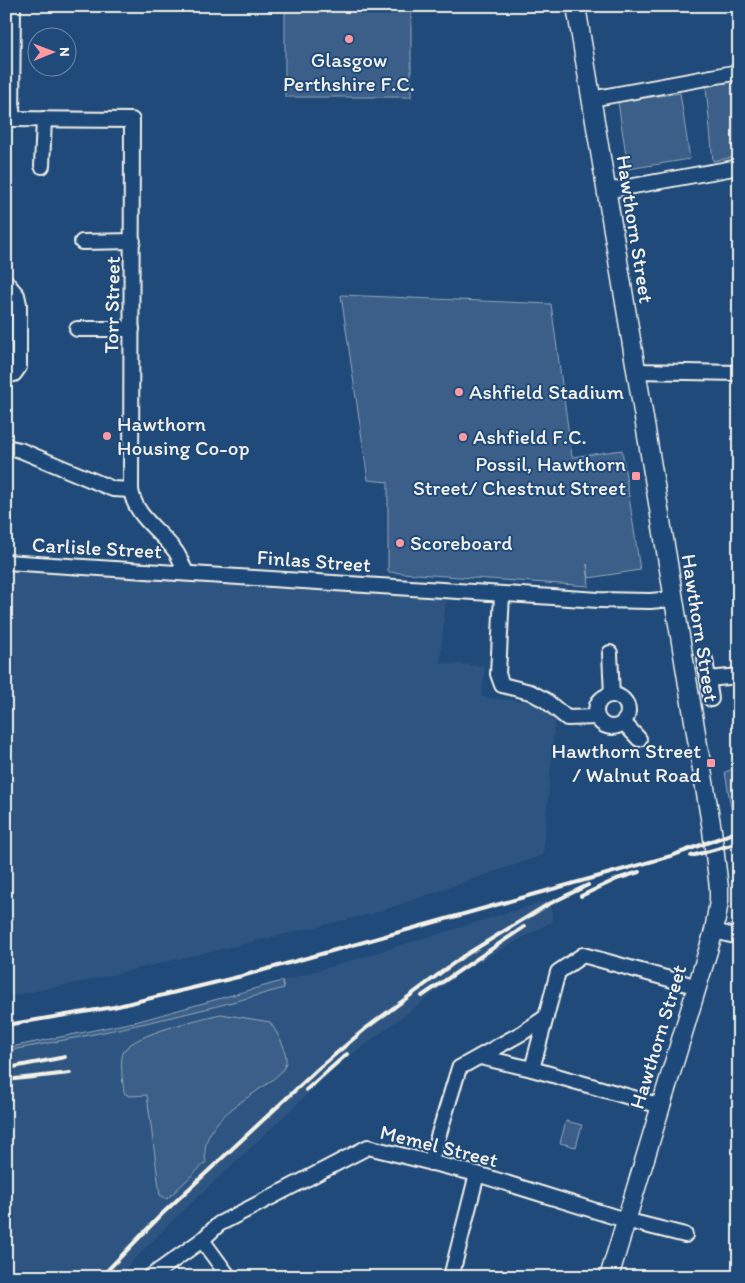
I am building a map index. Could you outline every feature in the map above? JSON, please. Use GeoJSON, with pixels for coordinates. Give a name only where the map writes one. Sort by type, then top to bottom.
{"type":"FeatureCollection","features":[{"type":"Feature","properties":{"kind":"main road","name":"Hawthorn Street"},"geometry":{"type":"LineString","coordinates":[[576,6],[717,866],[719,901],[714,931],[698,987],[609,1277]]}},
{"type":"Feature","properties":{"kind":"street"},"geometry":{"type":"LineString","coordinates":[[13,6],[9,119],[44,119],[42,166]]}},
{"type":"Feature","properties":{"kind":"street"},"geometry":{"type":"LineString","coordinates":[[591,99],[739,72]]}},
{"type":"Feature","properties":{"kind":"street","name":"Torr Street"},"geometry":{"type":"LineString","coordinates":[[44,119],[132,120],[131,490]]}},
{"type":"Feature","properties":{"kind":"street"},"geometry":{"type":"LineString","coordinates":[[606,191],[739,167]]}},
{"type":"Feature","properties":{"kind":"street"},"geometry":{"type":"LineString","coordinates":[[82,242],[133,241]]}},
{"type":"Feature","properties":{"kind":"street"},"geometry":{"type":"LineString","coordinates":[[6,282],[17,295],[19,304],[19,367],[14,374],[6,375]]}},
{"type":"Feature","properties":{"kind":"street"},"geometry":{"type":"LineString","coordinates":[[77,329],[132,329]]}},
{"type":"Feature","properties":{"kind":"street"},"geometry":{"type":"LineString","coordinates":[[635,371],[739,373]]}},
{"type":"Feature","properties":{"kind":"street"},"geometry":{"type":"LineString","coordinates":[[6,447],[20,450],[113,489],[131,490],[132,500],[138,511],[176,552],[186,573]]}},
{"type":"Feature","properties":{"kind":"street","name":"Carlisle Street"},"geometry":{"type":"LineString","coordinates":[[6,562],[186,573]]}},
{"type":"Feature","properties":{"kind":"street","name":"Finlas Street"},"geometry":{"type":"LineString","coordinates":[[186,573],[599,600],[650,601],[673,599]]}},
{"type":"Feature","properties":{"kind":"street"},"geometry":{"type":"LineString","coordinates":[[502,594],[498,674],[502,685],[530,692],[545,700],[567,718],[597,717]]}},
{"type":"Feature","properties":{"kind":"street"},"geometry":{"type":"LineString","coordinates":[[610,653],[612,695]]}},
{"type":"Feature","properties":{"kind":"street"},"geometry":{"type":"LineString","coordinates":[[705,659],[711,699]]}},
{"type":"Feature","properties":{"kind":"street"},"geometry":{"type":"LineString","coordinates":[[708,679],[739,676]]}},
{"type":"Feature","properties":{"kind":"street"},"geometry":{"type":"LineString","coordinates":[[612,695],[622,698],[626,702],[628,713],[623,722],[614,727],[604,725],[597,717],[598,702],[602,698],[612,695]]}},
{"type":"Feature","properties":{"kind":"street"},"geometry":{"type":"LineString","coordinates":[[623,722],[639,739]]}},
{"type":"Feature","properties":{"kind":"street"},"geometry":{"type":"LineString","coordinates":[[714,931],[739,937]]}},
{"type":"Feature","properties":{"kind":"street"},"geometry":{"type":"LineString","coordinates":[[532,1069],[558,972],[583,955],[698,987]]}},
{"type":"Feature","properties":{"kind":"street"},"geometry":{"type":"LineString","coordinates":[[430,1163],[459,1068],[546,1017]]}},
{"type":"Feature","properties":{"kind":"street"},"geometry":{"type":"LineString","coordinates":[[480,1057],[532,1069],[661,1106]]}},
{"type":"Feature","properties":{"kind":"street","name":"Memel Street"},"geometry":{"type":"LineString","coordinates":[[150,1277],[202,1240],[218,1224],[368,1147],[478,1174],[626,1220],[685,1235]]}},
{"type":"Feature","properties":{"kind":"street"},"geometry":{"type":"LineString","coordinates":[[451,1277],[478,1174]]}},
{"type":"Feature","properties":{"kind":"street"},"geometry":{"type":"LineString","coordinates":[[202,1240],[229,1277]]}},
{"type":"Feature","properties":{"kind":"shaded area"},"geometry":{"type":"Polygon","coordinates":[[[285,6],[411,6],[411,97],[285,97],[285,6]]]}},
{"type":"Feature","properties":{"kind":"shaded area"},"geometry":{"type":"Polygon","coordinates":[[[739,80],[739,156],[713,161],[706,87],[739,80]]]}},
{"type":"Feature","properties":{"kind":"shaded area"},"geometry":{"type":"Polygon","coordinates":[[[680,93],[690,159],[628,169],[618,102],[680,93]]]}},
{"type":"Feature","properties":{"kind":"shaded area","name":"Ashfield Stadium"},"geometry":{"type":"Polygon","coordinates":[[[341,295],[551,304],[572,457],[622,450],[640,570],[589,578],[587,564],[589,586],[388,572],[388,482],[368,480],[341,295]]]}},
{"type":"Feature","properties":{"kind":"shaded area"},"geometry":{"type":"Polygon","coordinates":[[[6,562],[282,580],[446,599],[440,663],[485,666],[482,697],[532,702],[555,719],[543,855],[375,913],[72,984],[6,997],[6,562]]]}},
{"type":"Feature","properties":{"kind":"shaded area"},"geometry":{"type":"Polygon","coordinates":[[[739,767],[739,810],[732,814],[725,772],[739,767]]]}},
{"type":"Feature","properties":{"kind":"shaded area"},"geometry":{"type":"Polygon","coordinates":[[[550,900],[553,921],[468,968],[342,1062],[170,1223],[117,1277],[6,1277],[6,1048],[139,1021],[303,975],[550,900]]]}},
{"type":"Feature","properties":{"kind":"shaded area"},"geometry":{"type":"Polygon","coordinates":[[[282,981],[284,988],[181,1015],[6,1051],[6,1048],[139,1021],[282,981]]]}},
{"type":"Feature","properties":{"kind":"shaded area"},"geometry":{"type":"Polygon","coordinates":[[[221,1014],[270,1022],[283,1045],[286,1060],[282,1070],[272,1080],[226,1114],[214,1128],[206,1144],[206,1162],[167,1199],[160,1195],[147,1095],[129,1096],[124,1093],[122,1060],[124,1051],[129,1045],[153,1033],[221,1014]]]}},
{"type":"Feature","properties":{"kind":"shaded area"},"geometry":{"type":"Polygon","coordinates":[[[566,1121],[582,1125],[576,1147],[560,1143],[566,1121]]]}},
{"type":"Feature","properties":{"kind":"railway"},"geometry":{"type":"LineString","coordinates":[[6,1025],[114,1007],[242,976],[671,856],[739,831]]}},
{"type":"Feature","properties":{"kind":"railway"},"geometry":{"type":"LineString","coordinates":[[691,856],[739,843]]}},
{"type":"Feature","properties":{"kind":"railway"},"geometry":{"type":"LineString","coordinates":[[581,896],[617,879],[639,872]]}},
{"type":"Feature","properties":{"kind":"railway"},"geometry":{"type":"LineString","coordinates":[[101,1277],[162,1214],[318,1069],[365,1029],[462,957],[547,905],[588,885]]}},
{"type":"Feature","properties":{"kind":"railway"},"geometry":{"type":"LineString","coordinates":[[422,996],[524,927]]}},
{"type":"Feature","properties":{"kind":"railway"},"geometry":{"type":"LineString","coordinates":[[306,1090],[347,1054]]}},
{"type":"Feature","properties":{"kind":"railway"},"geometry":{"type":"LineString","coordinates":[[8,1068],[65,1057]]}},
{"type":"Feature","properties":{"kind":"railway"},"geometry":{"type":"LineString","coordinates":[[6,1080],[70,1073]]}},
{"type":"Feature","properties":{"kind":"place","name":"Glasgow Perthshire F.C."},"geometry":{"type":"Point","coordinates":[349,39]}},
{"type":"Feature","properties":{"kind":"place","name":"Ashfield Stadium"},"geometry":{"type":"Point","coordinates":[459,392]}},
{"type":"Feature","properties":{"kind":"place","name":"Hawthorn Housing Co-op"},"geometry":{"type":"Point","coordinates":[107,436]}},
{"type":"Feature","properties":{"kind":"place","name":"Ashfield F.C."},"geometry":{"type":"Point","coordinates":[463,437]}},
{"type":"Feature","properties":{"kind":"place","name":"Possil, Hawthorn Street/ Chestnut Street"},"geometry":{"type":"Point","coordinates":[636,476]}},
{"type":"Feature","properties":{"kind":"place","name":"Scoreboard"},"geometry":{"type":"Point","coordinates":[400,543]}},
{"type":"Feature","properties":{"kind":"place","name":"Hawthorn Street / Walnut Road"},"geometry":{"type":"Point","coordinates":[711,763]}}]}
